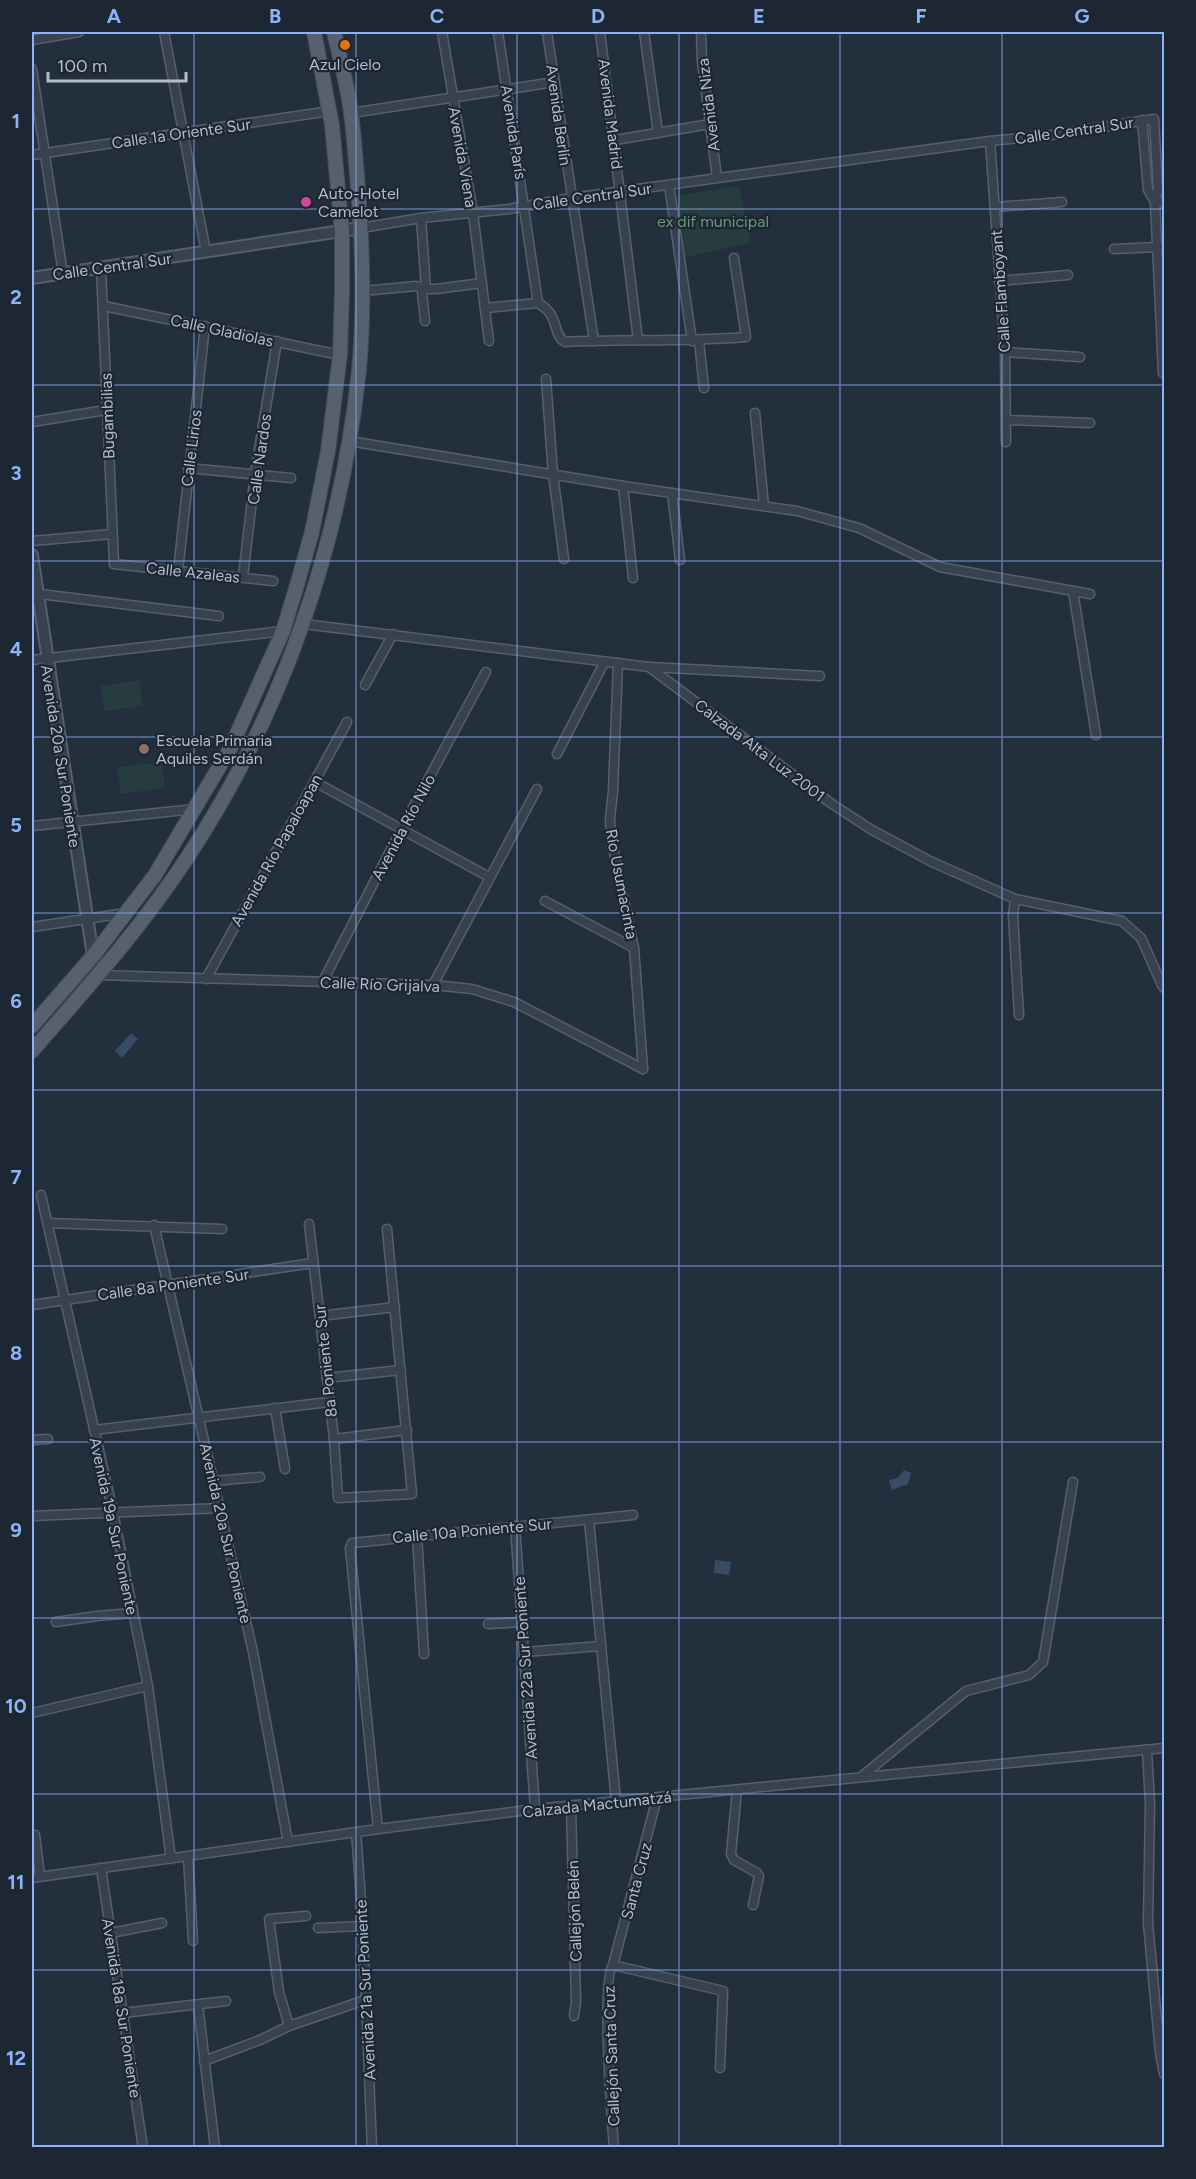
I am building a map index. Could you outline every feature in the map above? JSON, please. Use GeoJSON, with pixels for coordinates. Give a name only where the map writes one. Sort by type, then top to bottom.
{"type":"FeatureCollection","features":[{"type":"Feature","properties":{"kind":"main road"},"geometry":{"type":"LineString","coordinates":[[32,1026],[93,956],[156,875],[231,747],[283,631],[314,522],[328,451],[340,355],[342,232],[330,111],[314,32]]}},
{"type":"Feature","properties":{"kind":"main road"},"geometry":{"type":"LineString","coordinates":[[32,1051],[122,948],[190,854],[250,751],[304,624],[333,527],[349,441],[359,369],[363,291],[361,228],[351,113],[334,32]]}},
{"type":"Feature","properties":{"kind":"street"},"geometry":{"type":"LineString","coordinates":[[32,40],[78,32]]}},
{"type":"Feature","properties":{"kind":"street"},"geometry":{"type":"LineString","coordinates":[[164,32],[206,252]]}},
{"type":"Feature","properties":{"kind":"street","name":"Avenida Viena"},"geometry":{"type":"LineString","coordinates":[[442,32],[473,213],[489,341]]}},
{"type":"Feature","properties":{"kind":"street","name":"Avenida París"},"geometry":{"type":"LineString","coordinates":[[498,32],[526,205],[524,211],[538,303]]}},
{"type":"Feature","properties":{"kind":"street","name":"Avenida Berlín"},"geometry":{"type":"LineString","coordinates":[[547,32],[594,341]]}},
{"type":"Feature","properties":{"kind":"street","name":"Avenida Madrid"},"geometry":{"type":"LineString","coordinates":[[600,32],[638,340]]}},
{"type":"Feature","properties":{"kind":"street"},"geometry":{"type":"LineString","coordinates":[[644,32],[658,133]]}},
{"type":"Feature","properties":{"kind":"street","name":"Avenida Niza"},"geometry":{"type":"LineString","coordinates":[[701,32],[702,62],[717,178]]}},
{"type":"Feature","properties":{"kind":"street"},"geometry":{"type":"LineString","coordinates":[[32,69],[63,274]]}},
{"type":"Feature","properties":{"kind":"street"},"geometry":{"type":"LineString","coordinates":[[351,113],[555,82]]}},
{"type":"Feature","properties":{"kind":"street","name":"Calle 1a Oriente Sur"},"geometry":{"type":"LineString","coordinates":[[32,155],[330,111]]}},
{"type":"Feature","properties":{"kind":"street","name":"Calle Central Sur"},"geometry":{"type":"LineString","coordinates":[[32,278],[421,218],[473,213],[990,141],[1052,135],[1154,119],[1160,202]]}},
{"type":"Feature","properties":{"kind":"street"},"geometry":{"type":"LineString","coordinates":[[1142,120],[1148,190],[1160,202],[1158,248],[1163,373]]}},
{"type":"Feature","properties":{"kind":"street"},"geometry":{"type":"LineString","coordinates":[[615,140],[710,124]]}},
{"type":"Feature","properties":{"kind":"street","name":"Calle Flamboyant"},"geometry":{"type":"LineString","coordinates":[[990,141],[1005,352],[1006,442]]}},
{"type":"Feature","properties":{"kind":"street"},"geometry":{"type":"LineString","coordinates":[[669,185],[704,387]]}},
{"type":"Feature","properties":{"kind":"street"},"geometry":{"type":"LineString","coordinates":[[995,207],[1062,202]]}},
{"type":"Feature","properties":{"kind":"street"},"geometry":{"type":"LineString","coordinates":[[421,218],[426,289],[422,292],[425,321]]}},
{"type":"Feature","properties":{"kind":"street"},"geometry":{"type":"LineString","coordinates":[[1114,249],[1158,248]]}},
{"type":"Feature","properties":{"kind":"street"},"geometry":{"type":"LineString","coordinates":[[485,308],[538,303],[552,316],[560,339],[565,342],[695,341],[746,336],[734,258]]}},
{"type":"Feature","properties":{"kind":"street","name":"Bugambilias"},"geometry":{"type":"LineString","coordinates":[[101,268],[114,564]]}},
{"type":"Feature","properties":{"kind":"street"},"geometry":{"type":"LineString","coordinates":[[999,281],[1068,275]]}},
{"type":"Feature","properties":{"kind":"street"},"geometry":{"type":"LineString","coordinates":[[363,291],[416,286],[426,289],[482,283]]}},
{"type":"Feature","properties":{"kind":"street","name":"Calle Gladiolas"},"geometry":{"type":"LineString","coordinates":[[104,306],[340,355]]}},
{"type":"Feature","properties":{"kind":"street","name":"Calle Lirios"},"geometry":{"type":"LineString","coordinates":[[178,571],[205,326]]}},
{"type":"Feature","properties":{"kind":"street","name":"Calle Nardos"},"geometry":{"type":"LineString","coordinates":[[243,577],[255,474],[277,341]]}},
{"type":"Feature","properties":{"kind":"street"},"geometry":{"type":"LineString","coordinates":[[1005,352],[1080,357]]}},
{"type":"Feature","properties":{"kind":"street"},"geometry":{"type":"LineString","coordinates":[[546,379],[553,474],[564,559]]}},
{"type":"Feature","properties":{"kind":"street"},"geometry":{"type":"LineString","coordinates":[[32,422],[106,410]]}},
{"type":"Feature","properties":{"kind":"street"},"geometry":{"type":"LineString","coordinates":[[755,413],[764,506]]}},
{"type":"Feature","properties":{"kind":"street"},"geometry":{"type":"LineString","coordinates":[[1007,420],[1090,423]]}},
{"type":"Feature","properties":{"kind":"street"},"geometry":{"type":"LineString","coordinates":[[349,441],[826,517],[859,528],[940,567],[1090,594]]}},
{"type":"Feature","properties":{"kind":"street"},"geometry":{"type":"LineString","coordinates":[[188,468],[291,478]]}},
{"type":"Feature","properties":{"kind":"street"},"geometry":{"type":"LineString","coordinates":[[623,486],[633,578]]}},
{"type":"Feature","properties":{"kind":"street"},"geometry":{"type":"LineString","coordinates":[[672,493],[680,560]]}},
{"type":"Feature","properties":{"kind":"street"},"geometry":{"type":"LineString","coordinates":[[32,541],[112,534]]}},
{"type":"Feature","properties":{"kind":"street","name":"Avenida 20a Sur Poniente"},"geometry":{"type":"LineString","coordinates":[[32,555],[34,593],[93,956]]}},
{"type":"Feature","properties":{"kind":"street","name":"Calle Azaleas"},"geometry":{"type":"LineString","coordinates":[[114,564],[273,581]]}},
{"type":"Feature","properties":{"kind":"street"},"geometry":{"type":"LineString","coordinates":[[1074,591],[1096,735]]}},
{"type":"Feature","properties":{"kind":"street"},"geometry":{"type":"LineString","coordinates":[[34,593],[219,616]]}},
{"type":"Feature","properties":{"kind":"street","name":"Calzada Alta Luz 2001"},"geometry":{"type":"LineString","coordinates":[[304,624],[649,667],[832,804],[872,830],[930,861],[1014,899],[1122,921],[1141,938],[1164,988]]}},
{"type":"Feature","properties":{"kind":"street"},"geometry":{"type":"LineString","coordinates":[[32,660],[283,631]]}},
{"type":"Feature","properties":{"kind":"street"},"geometry":{"type":"LineString","coordinates":[[365,686],[393,634]]}},
{"type":"Feature","properties":{"kind":"street"},"geometry":{"type":"LineString","coordinates":[[557,754],[604,663]]}},
{"type":"Feature","properties":{"kind":"street","name":"Río Usumacinta"},"geometry":{"type":"LineString","coordinates":[[618,663],[611,838],[634,948],[643,1068]]}},
{"type":"Feature","properties":{"kind":"street"},"geometry":{"type":"LineString","coordinates":[[649,667],[820,676]]}},
{"type":"Feature","properties":{"kind":"street","name":"Avenida Río Nilo"},"geometry":{"type":"LineString","coordinates":[[322,982],[486,672]]}},
{"type":"Feature","properties":{"kind":"street","name":"Avenida Río Papaloapan"},"geometry":{"type":"LineString","coordinates":[[206,979],[346,722]]}},
{"type":"Feature","properties":{"kind":"street"},"geometry":{"type":"LineString","coordinates":[[315,782],[489,877]]}},
{"type":"Feature","properties":{"kind":"street"},"geometry":{"type":"LineString","coordinates":[[433,985],[537,789]]}},
{"type":"Feature","properties":{"kind":"street"},"geometry":{"type":"LineString","coordinates":[[32,826],[195,809]]}},
{"type":"Feature","properties":{"kind":"street"},"geometry":{"type":"LineString","coordinates":[[1014,899],[1019,1015]]}},
{"type":"Feature","properties":{"kind":"street"},"geometry":{"type":"LineString","coordinates":[[545,901],[634,948]]}},
{"type":"Feature","properties":{"kind":"street"},"geometry":{"type":"LineString","coordinates":[[32,927],[128,913]]}},
{"type":"Feature","properties":{"kind":"street","name":"Calle Río Grijalva"},"geometry":{"type":"LineString","coordinates":[[98,975],[433,985],[472,989],[514,1002],[643,1068]]}},
{"type":"Feature","properties":{"kind":"street","name":"Avenida 19a Sur Poniente"},"geometry":{"type":"LineString","coordinates":[[41,1196],[113,1512],[148,1686],[171,1859]]}},
{"type":"Feature","properties":{"kind":"street"},"geometry":{"type":"LineString","coordinates":[[48,1223],[222,1229]]}},
{"type":"Feature","properties":{"kind":"street","name":"8a Poniente Sur"},"geometry":{"type":"LineString","coordinates":[[309,1224],[334,1439],[338,1498],[412,1494],[407,1430]]}},
{"type":"Feature","properties":{"kind":"street","name":"Avenida 20a Sur Poniente"},"geometry":{"type":"LineString","coordinates":[[154,1225],[253,1652],[288,1842]]}},
{"type":"Feature","properties":{"kind":"street"},"geometry":{"type":"LineString","coordinates":[[334,1439],[407,1430],[387,1229]]}},
{"type":"Feature","properties":{"kind":"street","name":"Calle 8a Poniente Sur"},"geometry":{"type":"LineString","coordinates":[[32,1305],[314,1263]]}},
{"type":"Feature","properties":{"kind":"street"},"geometry":{"type":"LineString","coordinates":[[320,1316],[395,1307]]}},
{"type":"Feature","properties":{"kind":"street"},"geometry":{"type":"LineString","coordinates":[[327,1378],[401,1370]]}},
{"type":"Feature","properties":{"kind":"street"},"geometry":{"type":"LineString","coordinates":[[94,1430],[329,1402]]}},
{"type":"Feature","properties":{"kind":"street"},"geometry":{"type":"LineString","coordinates":[[275,1408],[285,1469]]}},
{"type":"Feature","properties":{"kind":"street"},"geometry":{"type":"LineString","coordinates":[[32,1440],[48,1439]]}},
{"type":"Feature","properties":{"kind":"street"},"geometry":{"type":"LineString","coordinates":[[214,1481],[260,1477]]}},
{"type":"Feature","properties":{"kind":"street"},"geometry":{"type":"LineString","coordinates":[[861,1777],[966,1691],[1029,1675],[1043,1662],[1073,1482]]}},
{"type":"Feature","properties":{"kind":"street"},"geometry":{"type":"LineString","coordinates":[[32,1516],[221,1508]]}},
{"type":"Feature","properties":{"kind":"street","name":"Calle 10a Poniente Sur"},"geometry":{"type":"LineString","coordinates":[[378,1829],[350,1548],[352,1543],[633,1515]]}},
{"type":"Feature","properties":{"kind":"street"},"geometry":{"type":"LineString","coordinates":[[588,1520],[616,1801]]}},
{"type":"Feature","properties":{"kind":"street","name":"Avenida 22a Sur Poniente"},"geometry":{"type":"LineString","coordinates":[[515,1526],[535,1809]]}},
{"type":"Feature","properties":{"kind":"street"},"geometry":{"type":"LineString","coordinates":[[417,1535],[424,1654]]}},
{"type":"Feature","properties":{"kind":"street"},"geometry":{"type":"LineString","coordinates":[[56,1622],[133,1613]]}},
{"type":"Feature","properties":{"kind":"street"},"geometry":{"type":"LineString","coordinates":[[488,1624],[521,1622]]}},
{"type":"Feature","properties":{"kind":"street"},"geometry":{"type":"LineString","coordinates":[[525,1652],[601,1646]]}},
{"type":"Feature","properties":{"kind":"street"},"geometry":{"type":"LineString","coordinates":[[32,1713],[148,1686]]}},
{"type":"Feature","properties":{"kind":"street","name":"Calzada Mactumatzá"},"geometry":{"type":"LineString","coordinates":[[36,1877],[535,1809],[1164,1748]]}},
{"type":"Feature","properties":{"kind":"street"},"geometry":{"type":"LineString","coordinates":[[1147,1750],[1150,1804],[1148,1923],[1164,2074]]}},
{"type":"Feature","properties":{"kind":"street"},"geometry":{"type":"LineString","coordinates":[[738,1790],[731,1854],[734,1860],[758,1873],[753,1905]]}},
{"type":"Feature","properties":{"kind":"street","name":"Santa Cruz"},"geometry":{"type":"LineString","coordinates":[[613,1965],[657,1798]]}},
{"type":"Feature","properties":{"kind":"street","name":"Callejón Belén"},"geometry":{"type":"LineString","coordinates":[[571,1806],[576,2002],[574,2016]]}},
{"type":"Feature","properties":{"kind":"street","name":"Avenida 21a Sur Poniente"},"geometry":{"type":"LineString","coordinates":[[356,1832],[363,1926],[372,2148]]}},
{"type":"Feature","properties":{"kind":"street"},"geometry":{"type":"LineString","coordinates":[[35,1835],[36,1877]]}},
{"type":"Feature","properties":{"kind":"street"},"geometry":{"type":"LineString","coordinates":[[188,1857],[193,1941]]}},
{"type":"Feature","properties":{"kind":"street","name":"Avenida 18a Sur Poniente"},"geometry":{"type":"LineString","coordinates":[[101,1868],[143,2148]]}},
{"type":"Feature","properties":{"kind":"street"},"geometry":{"type":"LineString","coordinates":[[289,2026],[279,1992],[269,1919],[306,1916]]}},
{"type":"Feature","properties":{"kind":"street"},"geometry":{"type":"LineString","coordinates":[[111,1933],[162,1923]]}},
{"type":"Feature","properties":{"kind":"street"},"geometry":{"type":"LineString","coordinates":[[318,1928],[363,1926]]}},
{"type":"Feature","properties":{"kind":"street"},"geometry":{"type":"LineString","coordinates":[[613,1965],[723,1991],[720,2068]]}},
{"type":"Feature","properties":{"kind":"street","name":"Callejón Santa Cruz"},"geometry":{"type":"LineString","coordinates":[[613,1965],[609,1970],[608,2000],[614,2148]]}},
{"type":"Feature","properties":{"kind":"street"},"geometry":{"type":"LineString","coordinates":[[204,2061],[260,2040],[289,2026],[365,2000]]}},
{"type":"Feature","properties":{"kind":"street"},"geometry":{"type":"LineString","coordinates":[[123,2013],[226,2001]]}},
{"type":"Feature","properties":{"kind":"street"},"geometry":{"type":"LineString","coordinates":[[198,2004],[215,2148]]}},
{"type":"Feature","properties":{"kind":"green space","name":"ex dif municipal"},"geometry":{"type":"Polygon","coordinates":[[[739,186],[751,243],[685,257],[677,196],[739,186]]]}},
{"type":"Feature","properties":{"kind":"green space"},"geometry":{"type":"Polygon","coordinates":[[[139,680],[143,706],[104,711],[101,686],[139,680]]]}},
{"type":"Feature","properties":{"kind":"green space"},"geometry":{"type":"Polygon","coordinates":[[[162,762],[165,788],[121,794],[117,767],[162,762]]]}},
{"type":"Feature","properties":{"kind":"water"},"geometry":{"type":"Polygon","coordinates":[[[131,1033],[138,1039],[122,1058],[115,1051],[131,1033]]]}},
{"type":"Feature","properties":{"kind":"water"},"geometry":{"type":"Polygon","coordinates":[[[904,1470],[911,1473],[908,1484],[892,1490],[889,1480],[898,1478],[904,1470]]]}},
{"type":"Feature","properties":{"kind":"water"},"geometry":{"type":"Polygon","coordinates":[[[715,1560],[731,1562],[729,1575],[714,1573],[715,1560]]]}},
{"type":"Feature","properties":{"kind":"place","name":"Azul Cielo"},"geometry":{"type":"Point","coordinates":[345,45]}},
{"type":"Feature","properties":{"kind":"place","name":"Auto-Hotel Camelot"},"geometry":{"type":"Point","coordinates":[306,202]}},
{"type":"Feature","properties":{"kind":"place","name":"Escuela Primaria Aquiles Serdán"},"geometry":{"type":"Point","coordinates":[144,749]}}]}
